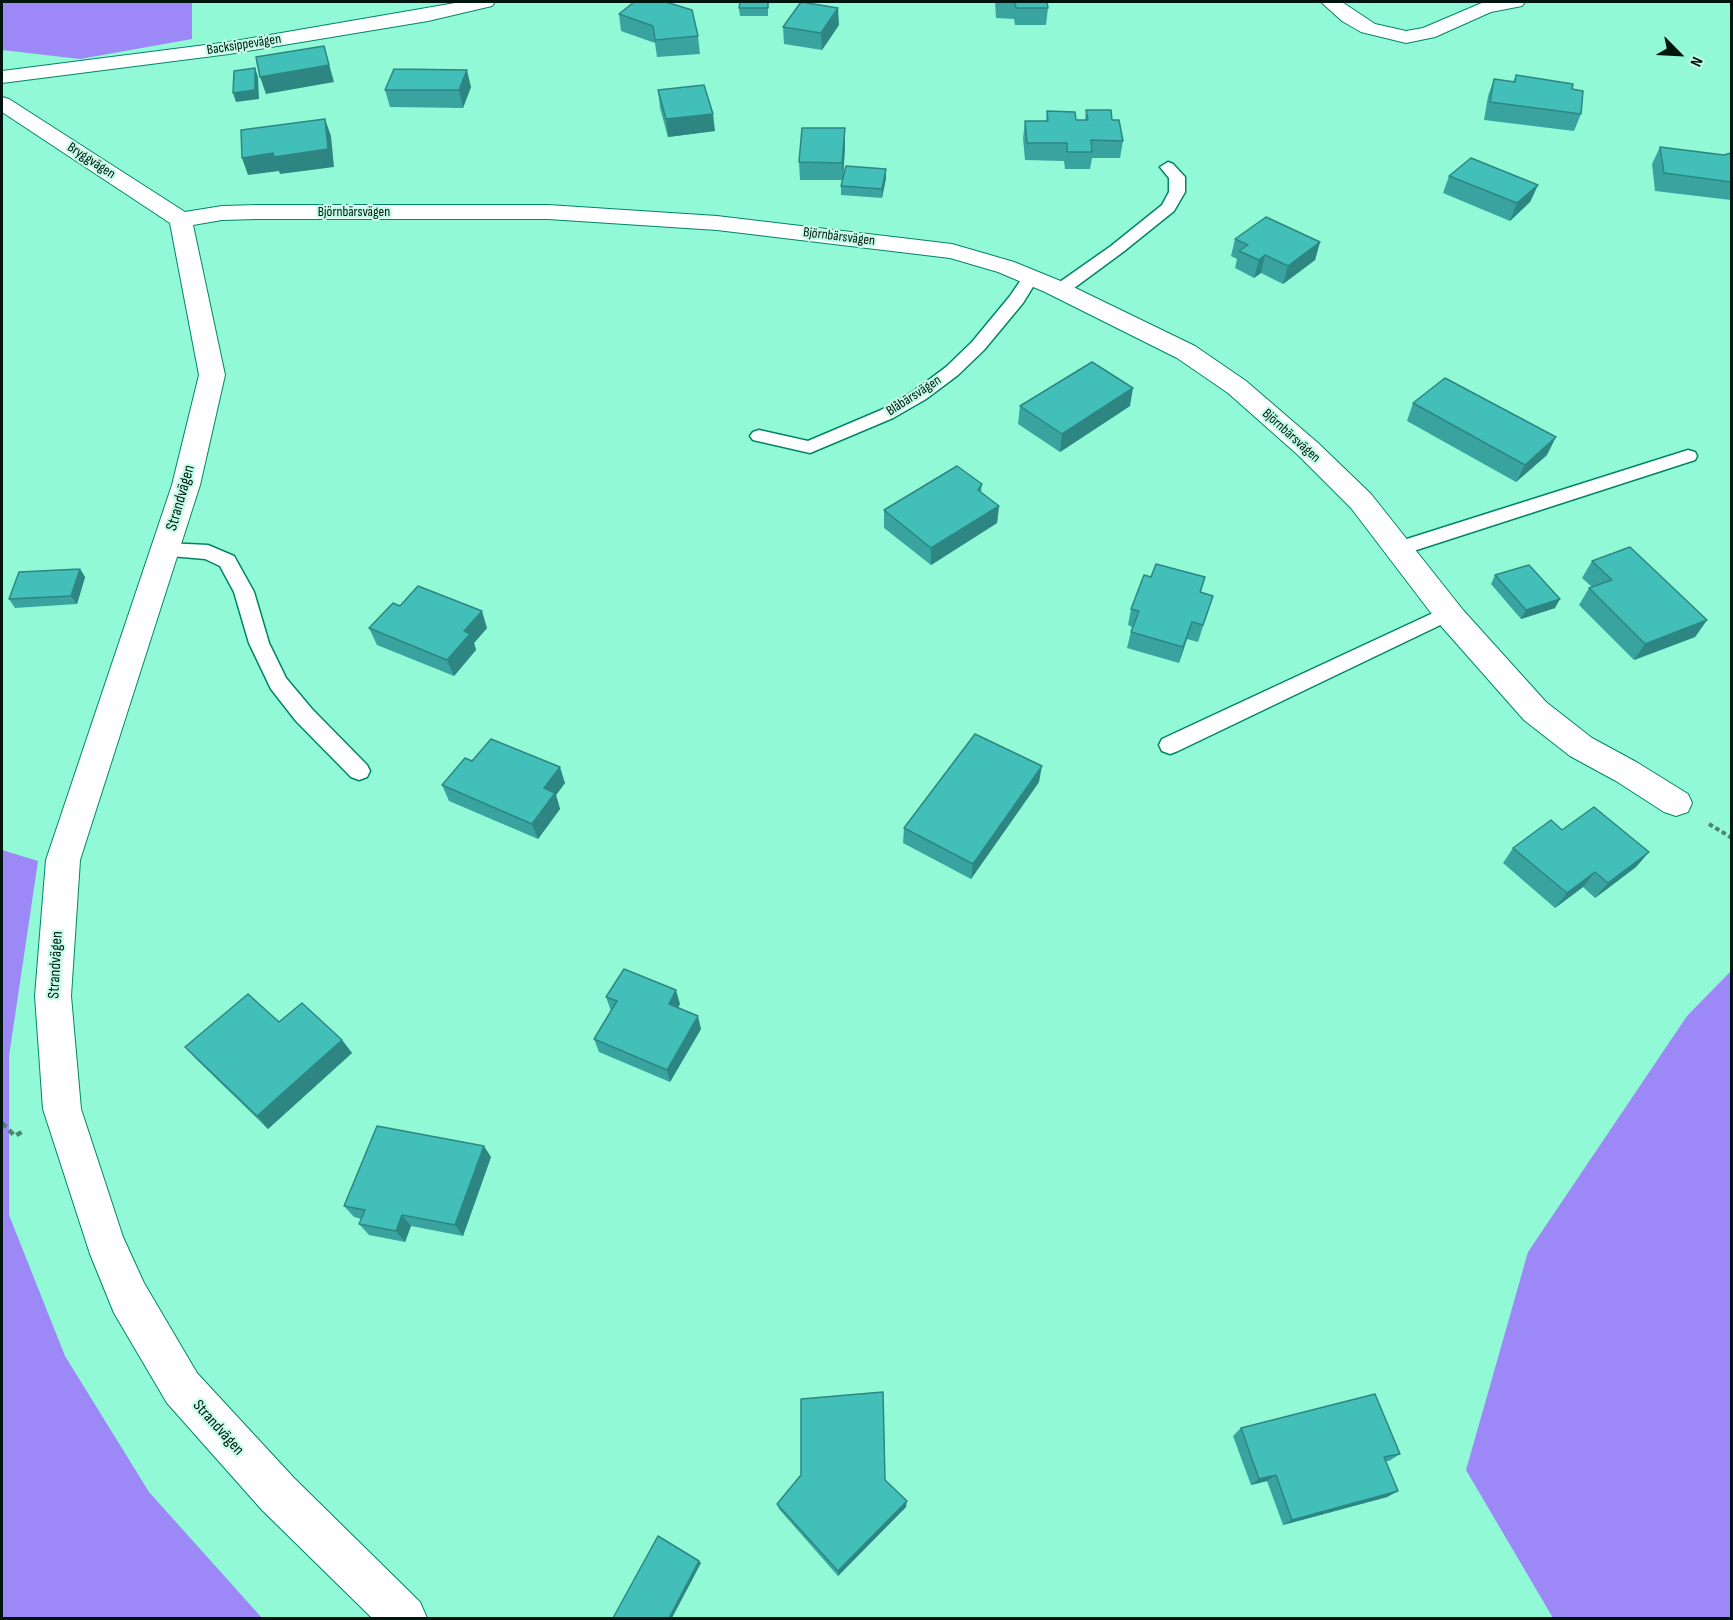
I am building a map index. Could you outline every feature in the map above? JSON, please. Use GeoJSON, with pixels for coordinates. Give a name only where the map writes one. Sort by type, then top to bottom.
{"type":"FeatureCollection","features":[{"type":"Feature","properties":{"kind":"street","name":"Backsippevägen"},"geometry":{"type":"LineString","coordinates":[[2,77],[229,48],[428,15],[484,2]]}},
{"type":"Feature","properties":{"kind":"street"},"geometry":{"type":"LineString","coordinates":[[1331,2],[1349,17],[1368,28],[1406,37],[1428,33],[1486,7],[1515,2]]}},
{"type":"Feature","properties":{"kind":"street","name":"Bryggvägen"},"geometry":{"type":"LineString","coordinates":[[2,102],[181,220]]}},
{"type":"Feature","properties":{"kind":"street","name":"Björnbärsvägen"},"geometry":{"type":"LineString","coordinates":[[181,220],[222,213],[257,212],[548,212],[717,223],[952,251],[1031,277],[1186,352],[1237,387],[1308,449],[1361,501],[1448,613],[1535,711],[1581,747],[1627,772],[1676,803]]}},
{"type":"Feature","properties":{"kind":"street","name":"Strandvägen"},"geometry":{"type":"LineString","coordinates":[[181,220],[212,375],[186,485],[63,860],[53,996],[62,1109],[104,1240],[129,1298],[182,1388],[278,1494],[404,1618]]}},
{"type":"Feature","properties":{"kind":"lane"},"geometry":{"type":"LineString","coordinates":[[1060,290],[1117,249],[1168,208],[1177,192],[1177,177],[1168,167]]}},
{"type":"Feature","properties":{"kind":"lane","name":"Blåbärsvägen"},"geometry":{"type":"LineString","coordinates":[[759,435],[810,447],[886,414],[920,395],[978,346],[1017,299],[1031,277]]}},
{"type":"Feature","properties":{"kind":"lane"},"geometry":{"type":"LineString","coordinates":[[1398,549],[1688,456]]}},
{"type":"Feature","properties":{"kind":"lane"},"geometry":{"type":"LineString","coordinates":[[166,550],[208,552],[227,561],[244,592],[259,644],[278,682],[304,716],[359,771]]}},
{"type":"Feature","properties":{"kind":"lane"},"geometry":{"type":"LineString","coordinates":[[1170,745],[1448,613]]}},
{"type":"Feature","properties":{"kind":"shaded area"},"geometry":{"type":"Polygon","coordinates":[[[2,2],[192,2],[192,39],[80,59],[2,50],[2,2]]]}},
{"type":"Feature","properties":{"kind":"shaded area"},"geometry":{"type":"Polygon","coordinates":[[[2,850],[38,861],[9,1056],[9,1215],[65,1356],[149,1492],[262,1618],[2,1618],[2,850]]]}},
{"type":"Feature","properties":{"kind":"shaded area"},"geometry":{"type":"Polygon","coordinates":[[[1731,971],[1731,1618],[1553,1618],[1466,1470],[1528,1252],[1687,1016],[1731,971]]]}},
{"type":"Feature","properties":{"kind":"building"},"geometry":{"type":"Polygon","coordinates":[[[634,2],[666,2],[692,10],[698,36],[655,40],[653,26],[619,14],[634,2]]]}},
{"type":"Feature","properties":{"kind":"building"},"geometry":{"type":"Polygon","coordinates":[[[740,2],[768,2],[768,8],[739,8],[740,2]]]}},
{"type":"Feature","properties":{"kind":"building"},"geometry":{"type":"Polygon","coordinates":[[[801,2],[838,8],[821,33],[783,27],[801,2]]]}},
{"type":"Feature","properties":{"kind":"building"},"geometry":{"type":"Polygon","coordinates":[[[1015,2],[1047,2],[1048,8],[1016,8],[1015,2]]]}},
{"type":"Feature","properties":{"kind":"building"},"geometry":{"type":"Polygon","coordinates":[[[324,46],[329,65],[260,77],[256,57],[324,46]]]}},
{"type":"Feature","properties":{"kind":"building"},"geometry":{"type":"Polygon","coordinates":[[[255,68],[255,90],[233,93],[234,71],[255,68]]]}},
{"type":"Feature","properties":{"kind":"building"},"geometry":{"type":"Polygon","coordinates":[[[394,69],[467,70],[459,90],[385,90],[394,69]]]}},
{"type":"Feature","properties":{"kind":"building"},"geometry":{"type":"Polygon","coordinates":[[[1516,75],[1573,84],[1572,89],[1583,91],[1581,114],[1490,102],[1494,79],[1515,82],[1516,75]]]}},
{"type":"Feature","properties":{"kind":"building"},"geometry":{"type":"Polygon","coordinates":[[[704,85],[713,114],[666,119],[658,90],[704,85]]]}},
{"type":"Feature","properties":{"kind":"building"},"geometry":{"type":"Polygon","coordinates":[[[1086,110],[1111,110],[1112,120],[1119,120],[1123,141],[1091,140],[1092,152],[1067,152],[1067,143],[1027,143],[1025,121],[1048,121],[1047,111],[1075,112],[1076,120],[1088,120],[1086,110]]]}},
{"type":"Feature","properties":{"kind":"building"},"geometry":{"type":"Polygon","coordinates":[[[325,119],[328,149],[274,157],[273,153],[242,158],[241,130],[325,119]]]}},
{"type":"Feature","properties":{"kind":"building"},"geometry":{"type":"Polygon","coordinates":[[[802,128],[845,128],[842,163],[799,162],[802,128]]]}},
{"type":"Feature","properties":{"kind":"building"},"geometry":{"type":"Polygon","coordinates":[[[1660,147],[1724,155],[1731,153],[1731,182],[1664,173],[1660,147]]]}},
{"type":"Feature","properties":{"kind":"building"},"geometry":{"type":"Polygon","coordinates":[[[1471,158],[1538,185],[1517,203],[1449,176],[1471,158]]]}},
{"type":"Feature","properties":{"kind":"building"},"geometry":{"type":"Polygon","coordinates":[[[846,166],[886,169],[882,189],[841,186],[846,166]]]}},
{"type":"Feature","properties":{"kind":"building"},"geometry":{"type":"Polygon","coordinates":[[[1266,217],[1320,242],[1288,266],[1265,255],[1259,260],[1239,251],[1248,245],[1235,239],[1266,217]]]}},
{"type":"Feature","properties":{"kind":"building"},"geometry":{"type":"Polygon","coordinates":[[[1092,362],[1133,388],[1062,434],[1020,406],[1092,362]]]}},
{"type":"Feature","properties":{"kind":"building"},"geometry":{"type":"Polygon","coordinates":[[[1445,378],[1556,437],[1525,465],[1413,403],[1445,378]]]}},
{"type":"Feature","properties":{"kind":"building"},"geometry":{"type":"Polygon","coordinates":[[[957,466],[982,484],[978,490],[999,506],[931,548],[884,510],[957,466]]]}},
{"type":"Feature","properties":{"kind":"building"},"geometry":{"type":"Polygon","coordinates":[[[1630,547],[1707,620],[1645,644],[1589,588],[1612,580],[1592,561],[1630,547]]]}},
{"type":"Feature","properties":{"kind":"building"},"geometry":{"type":"Polygon","coordinates":[[[1156,564],[1205,577],[1200,592],[1213,596],[1203,625],[1192,622],[1183,647],[1131,632],[1139,611],[1131,609],[1144,575],[1151,577],[1156,564]]]}},
{"type":"Feature","properties":{"kind":"building"},"geometry":{"type":"Polygon","coordinates":[[[1529,565],[1560,599],[1526,610],[1495,575],[1529,565]]]}},
{"type":"Feature","properties":{"kind":"building"},"geometry":{"type":"Polygon","coordinates":[[[80,569],[71,596],[9,599],[19,572],[80,569]]]}},
{"type":"Feature","properties":{"kind":"building"},"geometry":{"type":"Polygon","coordinates":[[[418,586],[482,611],[464,631],[470,634],[447,660],[369,628],[393,603],[400,606],[418,586]]]}},
{"type":"Feature","properties":{"kind":"building"},"geometry":{"type":"Polygon","coordinates":[[[975,734],[1042,766],[973,864],[904,828],[975,734]]]}},
{"type":"Feature","properties":{"kind":"building"},"geometry":{"type":"Polygon","coordinates":[[[491,739],[560,767],[544,788],[555,793],[532,824],[442,785],[465,758],[472,761],[491,739]]]}},
{"type":"Feature","properties":{"kind":"building"},"geometry":{"type":"Polygon","coordinates":[[[1594,807],[1649,852],[1608,883],[1595,872],[1567,893],[1513,848],[1551,820],[1562,830],[1594,807]]]}},
{"type":"Feature","properties":{"kind":"building"},"geometry":{"type":"Polygon","coordinates":[[[624,969],[676,990],[669,1004],[698,1016],[667,1070],[594,1039],[617,1001],[606,997],[624,969]]]}},
{"type":"Feature","properties":{"kind":"building"},"geometry":{"type":"Polygon","coordinates":[[[248,994],[279,1022],[302,1003],[342,1040],[257,1116],[185,1047],[248,994]]]}},
{"type":"Feature","properties":{"kind":"building"},"geometry":{"type":"Polygon","coordinates":[[[377,1126],[484,1146],[455,1225],[402,1215],[396,1231],[359,1224],[365,1210],[344,1206],[377,1126]]]}},
{"type":"Feature","properties":{"kind":"building"},"geometry":{"type":"Polygon","coordinates":[[[883,1392],[885,1480],[907,1501],[838,1571],[777,1504],[801,1475],[801,1399],[883,1392]]]}},
{"type":"Feature","properties":{"kind":"building"},"geometry":{"type":"Polygon","coordinates":[[[1375,1394],[1400,1454],[1384,1457],[1398,1491],[1292,1520],[1276,1475],[1259,1479],[1241,1428],[1375,1394]]]}},
{"type":"Feature","properties":{"kind":"building"},"geometry":{"type":"Polygon","coordinates":[[[658,1536],[699,1561],[669,1618],[613,1618],[658,1536]]]}}]}
